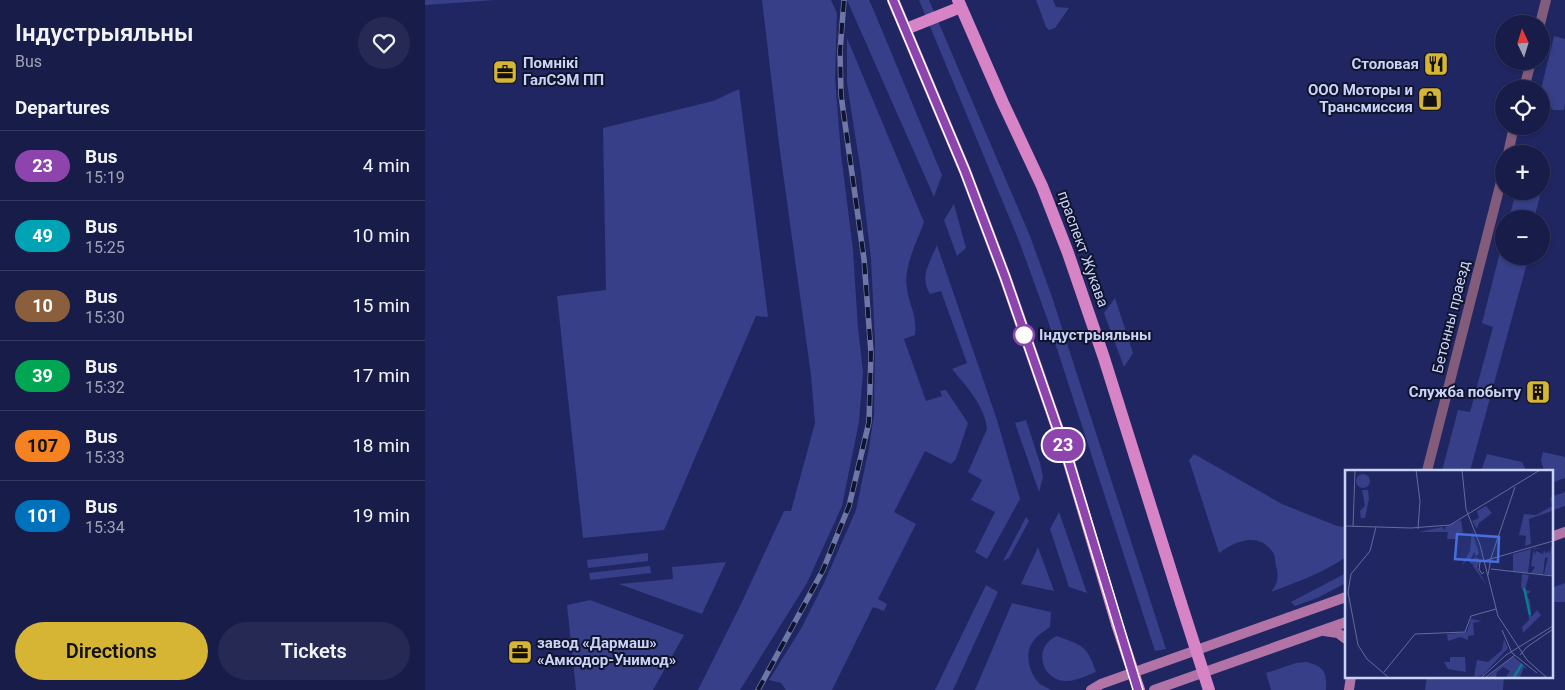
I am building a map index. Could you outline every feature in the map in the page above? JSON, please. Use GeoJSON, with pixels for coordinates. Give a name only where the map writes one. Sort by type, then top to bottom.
{"type":"FeatureCollection","features":[{"type":"Feature","properties":{"kind":"main road"},"geometry":{"type":"LineString","coordinates":[[894,3],[965,171],[1005,277],[1068,459],[1117,624],[1139,690]]}},
{"type":"Feature","properties":{"kind":"main road"},"geometry":{"type":"LineString","coordinates":[[906,30],[959,4]]}},
{"type":"Feature","properties":{"kind":"main road","name":"праспект Жукава"},"geometry":{"type":"LineString","coordinates":[[959,4],[1042,186],[1068,253],[1104,358],[1209,690]]}},
{"type":"Feature","properties":{"kind":"main road"},"geometry":{"type":"LineString","coordinates":[[1553,536],[1565,532]]}},
{"type":"Feature","properties":{"kind":"main road"},"geometry":{"type":"LineString","coordinates":[[1091,690],[1101,684],[1343,599]]}},
{"type":"Feature","properties":{"kind":"main road"},"geometry":{"type":"LineString","coordinates":[[1154,690],[1345,622]]}},
{"type":"Feature","properties":{"kind":"main road"},"geometry":{"type":"LineString","coordinates":[[1323,630],[1338,633],[1345,638]]}},
{"type":"Feature","properties":{"kind":"street"},"geometry":{"type":"LineString","coordinates":[[1542,15],[1546,0]]}},
{"type":"Feature","properties":{"kind":"street","name":"Бетонны праезд"},"geometry":{"type":"LineString","coordinates":[[1427,470],[1496,200]]}},
{"type":"Feature","properties":{"kind":"shaded area"},"geometry":{"type":"Polygon","coordinates":[[[425,0],[496,0],[425,5],[425,0]]]}},
{"type":"Feature","properties":{"kind":"shaded area"},"geometry":{"type":"Polygon","coordinates":[[[762,0],[831,0],[837,13],[835,78],[841,154],[853,250],[863,372],[859,422],[842,506],[807,583],[740,690],[698,690],[741,604],[784,511],[791,511],[815,423],[811,375],[779,144],[762,0]]]}},
{"type":"Feature","properties":{"kind":"shaded area"},"geometry":{"type":"Polygon","coordinates":[[[847,0],[869,0],[874,11],[942,175],[934,197],[847,0]]]}},
{"type":"Feature","properties":{"kind":"shaded area"},"geometry":{"type":"Polygon","coordinates":[[[919,0],[929,0],[1030,236],[1052,297],[1166,649],[1155,651],[1048,321],[1019,241],[919,0]]]}},
{"type":"Feature","properties":{"kind":"shaded area"},"geometry":{"type":"Polygon","coordinates":[[[1036,0],[1053,0],[1056,7],[1069,8],[1055,28],[1049,30],[1046,27],[1036,0]]]}},
{"type":"Feature","properties":{"kind":"shaded area"},"geometry":{"type":"Polygon","coordinates":[[[1554,36],[1565,39],[1564,110],[1553,110],[1550,107],[1550,80],[1543,80],[1546,70],[1550,70],[1550,52],[1554,36]]]}},
{"type":"Feature","properties":{"kind":"shaded area"},"geometry":{"type":"Polygon","coordinates":[[[847,38],[924,222],[911,255],[906,281],[915,322],[915,335],[904,339],[926,401],[942,396],[940,391],[946,390],[968,423],[956,459],[951,464],[925,451],[894,512],[916,524],[878,599],[887,604],[884,611],[873,607],[832,690],[786,690],[781,683],[769,680],[802,627],[824,583],[856,510],[874,415],[875,342],[871,259],[861,173],[847,83],[847,38]]]}},
{"type":"Feature","properties":{"kind":"shaded area"},"geometry":{"type":"Polygon","coordinates":[[[739,89],[768,317],[756,316],[664,530],[583,538],[557,296],[606,290],[603,128],[713,101],[739,89]]]}},
{"type":"Feature","properties":{"kind":"shaded area"},"geometry":{"type":"Polygon","coordinates":[[[1514,200],[1539,200],[1536,210],[1511,210],[1514,200]]]}},
{"type":"Feature","properties":{"kind":"shaded area"},"geometry":{"type":"Polygon","coordinates":[[[954,204],[966,248],[957,256],[944,220],[954,204]]]}},
{"type":"Feature","properties":{"kind":"shaded area"},"geometry":{"type":"Polygon","coordinates":[[[937,245],[997,420],[1020,499],[987,559],[975,552],[995,512],[971,500],[982,480],[968,472],[987,429],[979,404],[952,369],[967,363],[941,291],[930,294],[925,282],[929,263],[937,245]]]}},
{"type":"Feature","properties":{"kind":"shaded area"},"geometry":{"type":"Polygon","coordinates":[[[1497,265],[1527,265],[1470,470],[1442,470],[1458,410],[1470,412],[1493,327],[1482,323],[1497,265]]]}},
{"type":"Feature","properties":{"kind":"shaded area"},"geometry":{"type":"Polygon","coordinates":[[[1115,298],[1133,353],[1124,367],[1104,313],[1115,298]]]}},
{"type":"Feature","properties":{"kind":"shaded area"},"geometry":{"type":"Polygon","coordinates":[[[1026,420],[1043,477],[1039,492],[1015,423],[1026,420]]]}},
{"type":"Feature","properties":{"kind":"shaded area"},"geometry":{"type":"Polygon","coordinates":[[[1543,452],[1565,457],[1565,478],[1553,482],[1553,470],[1544,470],[1541,460],[1543,452]]]}},
{"type":"Feature","properties":{"kind":"shaded area"},"geometry":{"type":"Polygon","coordinates":[[[1194,454],[1282,504],[1337,526],[1345,527],[1345,558],[1300,581],[1271,592],[1275,586],[1277,573],[1274,554],[1266,545],[1259,541],[1245,540],[1231,545],[1219,553],[1189,460],[1194,454]]]}},
{"type":"Feature","properties":{"kind":"shaded area"},"geometry":{"type":"Polygon","coordinates":[[[1487,454],[1522,462],[1526,470],[1481,470],[1487,454]]]}},
{"type":"Feature","properties":{"kind":"shaded area"},"geometry":{"type":"Polygon","coordinates":[[[1565,492],[1565,506],[1553,510],[1553,496],[1565,492]]]}},
{"type":"Feature","properties":{"kind":"shaded area"},"geometry":{"type":"Polygon","coordinates":[[[1059,512],[1087,593],[1069,587],[1050,529],[1059,512]]]}},
{"type":"Feature","properties":{"kind":"shaded area"},"geometry":{"type":"Polygon","coordinates":[[[1026,517],[1029,521],[1009,558],[1003,561],[1026,517]]]}},
{"type":"Feature","properties":{"kind":"shaded area"},"geometry":{"type":"Polygon","coordinates":[[[1038,547],[1054,591],[1021,584],[1038,547]]]}},
{"type":"Feature","properties":{"kind":"shaded area"},"geometry":{"type":"Polygon","coordinates":[[[648,553],[648,561],[588,568],[587,560],[648,553]]]}},
{"type":"Feature","properties":{"kind":"shaded area"},"geometry":{"type":"Polygon","coordinates":[[[726,562],[702,614],[619,584],[673,579],[672,567],[726,562]]]}},
{"type":"Feature","properties":{"kind":"shaded area"},"geometry":{"type":"Polygon","coordinates":[[[650,566],[651,573],[590,580],[589,573],[650,566]]]}},
{"type":"Feature","properties":{"kind":"shaded area"},"geometry":{"type":"Polygon","coordinates":[[[1345,574],[1345,584],[1317,598],[1295,606],[1291,602],[1345,574]]]}},
{"type":"Feature","properties":{"kind":"shaded area"},"geometry":{"type":"Polygon","coordinates":[[[1565,583],[1565,602],[1553,602],[1553,587],[1565,583]]]}},
{"type":"Feature","properties":{"kind":"shaded area"},"geometry":{"type":"Polygon","coordinates":[[[986,585],[998,592],[953,690],[935,690],[986,585]]]}},
{"type":"Feature","properties":{"kind":"shaded area"},"geometry":{"type":"Polygon","coordinates":[[[590,600],[684,635],[653,690],[576,690],[567,605],[590,600]]]}},
{"type":"Feature","properties":{"kind":"shaded area"},"geometry":{"type":"Polygon","coordinates":[[[1012,603],[1051,612],[1050,627],[1034,641],[1028,653],[1028,659],[1036,680],[1051,690],[975,690],[1012,603]]]}},
{"type":"Feature","properties":{"kind":"shaded area"},"geometry":{"type":"Polygon","coordinates":[[[1057,636],[1073,642],[1087,651],[1096,672],[1069,681],[1060,680],[1046,671],[1042,656],[1044,648],[1049,641],[1057,636]]]}},
{"type":"Feature","properties":{"kind":"shaded area"},"geometry":{"type":"Polygon","coordinates":[[[1306,662],[1321,668],[1325,674],[1326,690],[1271,690],[1266,673],[1296,663],[1306,662]]]}},
{"type":"Feature","properties":{"kind":"shaded area"},"geometry":{"type":"Polygon","coordinates":[[[1427,678],[1504,678],[1503,690],[1425,690],[1427,678]]]}},
{"type":"Feature","properties":{"kind":"railway"},"geometry":{"type":"LineString","coordinates":[[758,690],[823,570],[849,506],[869,422],[871,353],[864,259],[841,95],[840,51],[844,0]]}},
{"type":"Feature","properties":{"kind":"bus line","name":"23"},"geometry":{"type":"LineString","coordinates":[[893,0],[965,171],[1005,277],[1068,459],[1138,690]]}},
{"type":"Feature","properties":{"kind":"place","name":"Столовая"},"geometry":{"type":"Point","coordinates":[1436,64]}},
{"type":"Feature","properties":{"kind":"place","name":"Помнікі ГалСЭМ ПП"},"geometry":{"type":"Point","coordinates":[505,72]}},
{"type":"Feature","properties":{"kind":"place","name":"ООО Моторы и Трансмиссия"},"geometry":{"type":"Point","coordinates":[1430,99]}},
{"type":"Feature","properties":{"kind":"place","name":"Індустрыяльны"},"geometry":{"type":"Point","coordinates":[1024,335]}},
{"type":"Feature","properties":{"kind":"place","name":"Служба побыту"},"geometry":{"type":"Point","coordinates":[1538,392]}},
{"type":"Feature","properties":{"kind":"place","name":"завод «Дармаш» «Амкодор-Унимод»"},"geometry":{"type":"Point","coordinates":[520,652]}}]}
